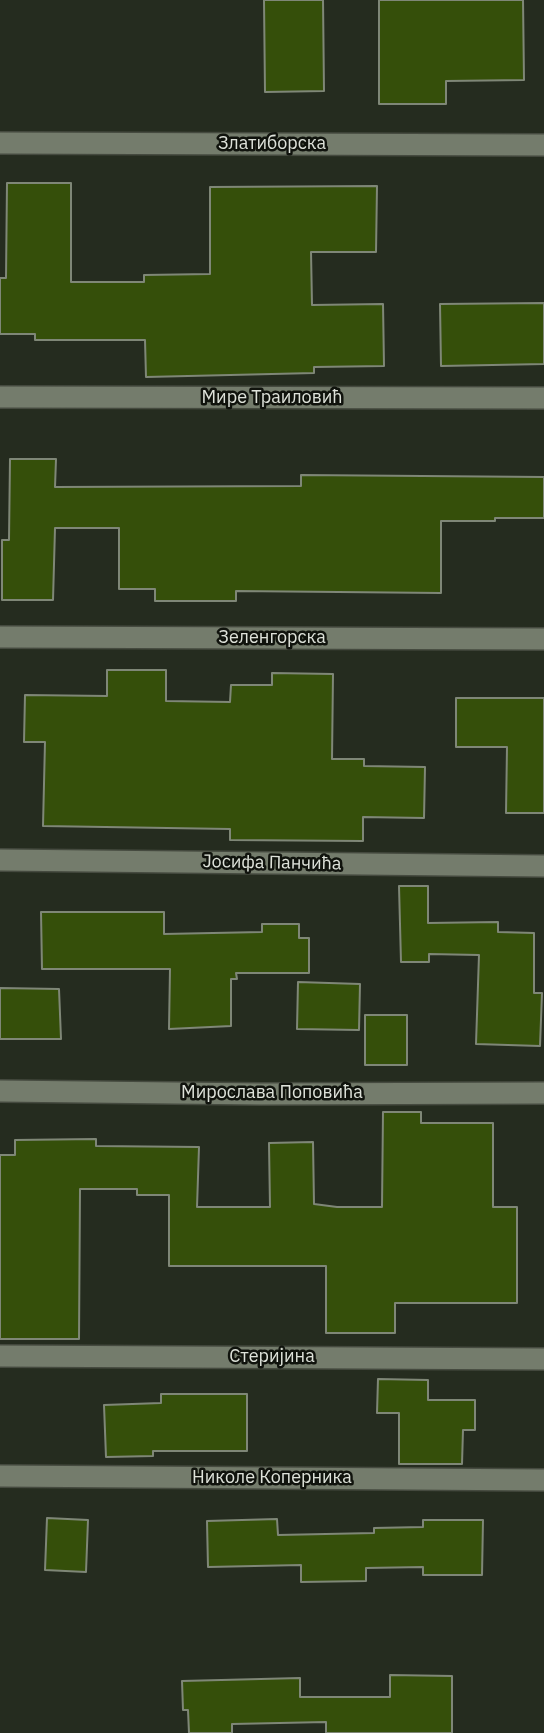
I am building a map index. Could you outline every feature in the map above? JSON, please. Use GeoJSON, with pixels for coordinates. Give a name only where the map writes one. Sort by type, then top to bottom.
{"type":"FeatureCollection","features":[{"type":"Feature","properties":{"kind":"street","name":"Златиборска"},"geometry":{"type":"LineString","coordinates":[[0,143],[544,145]]}},
{"type":"Feature","properties":{"kind":"street","name":"Мире Траиловић"},"geometry":{"type":"LineString","coordinates":[[0,397],[544,398]]}},
{"type":"Feature","properties":{"kind":"street","name":"Зеленгорска"},"geometry":{"type":"LineString","coordinates":[[0,637],[544,639]]}},
{"type":"Feature","properties":{"kind":"street","name":"Јосифа Панчића"},"geometry":{"type":"LineString","coordinates":[[0,860],[544,866]]}},
{"type":"Feature","properties":{"kind":"street","name":"Мирослава Поповића"},"geometry":{"type":"LineString","coordinates":[[0,1091],[544,1093]]}},
{"type":"Feature","properties":{"kind":"street","name":"Стеријина"},"geometry":{"type":"LineString","coordinates":[[0,1356],[544,1359]]}},
{"type":"Feature","properties":{"kind":"street","name":"Николе Коперника"},"geometry":{"type":"LineString","coordinates":[[0,1476],[544,1480]]}},
{"type":"Feature","properties":{"kind":"building"},"geometry":{"type":"Polygon","coordinates":[[[264,0],[323,0],[324,91],[265,92],[264,0]]]}},
{"type":"Feature","properties":{"kind":"building"},"geometry":{"type":"Polygon","coordinates":[[[379,0],[523,0],[524,80],[446,81],[446,104],[379,104],[379,0]]]}},
{"type":"Feature","properties":{"kind":"building"},"geometry":{"type":"Polygon","coordinates":[[[7,183],[71,183],[71,282],[144,282],[144,275],[210,274],[210,187],[377,186],[376,252],[311,252],[312,305],[383,304],[384,366],[314,367],[314,373],[146,377],[145,340],[35,340],[35,334],[0,334],[0,278],[6,278],[7,183]]]}},
{"type":"Feature","properties":{"kind":"building"},"geometry":{"type":"Polygon","coordinates":[[[544,303],[544,364],[441,366],[440,304],[544,303]]]}},
{"type":"Feature","properties":{"kind":"building"},"geometry":{"type":"Polygon","coordinates":[[[10,459],[56,459],[55,487],[301,486],[301,475],[544,477],[544,518],[441,521],[441,593],[236,591],[236,601],[155,601],[155,589],[119,589],[119,528],[55,528],[53,600],[2,600],[2,540],[9,540],[10,459]]]}},
{"type":"Feature","properties":{"kind":"building"},"geometry":{"type":"Polygon","coordinates":[[[107,670],[166,670],[166,701],[230,702],[231,685],[272,685],[272,673],[333,674],[332,759],[364,759],[364,766],[425,767],[424,818],[363,817],[363,841],[230,840],[230,829],[43,826],[45,742],[24,742],[25,695],[107,696],[107,670]]]}},
{"type":"Feature","properties":{"kind":"building"},"geometry":{"type":"Polygon","coordinates":[[[456,698],[544,698],[544,813],[506,813],[507,747],[456,747],[456,698]]]}},
{"type":"Feature","properties":{"kind":"building"},"geometry":{"type":"Polygon","coordinates":[[[399,886],[428,886],[428,923],[498,922],[498,932],[534,933],[534,993],[542,993],[540,1046],[476,1044],[479,955],[429,954],[429,962],[401,962],[399,886]]]}},
{"type":"Feature","properties":{"kind":"building"},"geometry":{"type":"Polygon","coordinates":[[[41,912],[164,912],[164,934],[262,932],[262,924],[299,924],[299,938],[309,938],[309,973],[236,973],[237,979],[231,979],[231,1026],[169,1029],[170,969],[42,969],[41,912]]]}},
{"type":"Feature","properties":{"kind":"building"},"geometry":{"type":"Polygon","coordinates":[[[298,982],[360,984],[359,1030],[297,1029],[298,982]]]}},
{"type":"Feature","properties":{"kind":"building"},"geometry":{"type":"Polygon","coordinates":[[[0,988],[59,989],[61,1039],[0,1039],[0,988]]]}},
{"type":"Feature","properties":{"kind":"building"},"geometry":{"type":"Polygon","coordinates":[[[365,1015],[407,1015],[407,1065],[365,1065],[365,1015]]]}},
{"type":"Feature","properties":{"kind":"building"},"geometry":{"type":"Polygon","coordinates":[[[383,1112],[421,1112],[421,1123],[493,1123],[493,1207],[517,1207],[517,1303],[395,1303],[395,1333],[326,1333],[326,1266],[169,1266],[169,1195],[137,1195],[137,1189],[80,1189],[79,1339],[0,1339],[0,1155],[15,1155],[15,1140],[96,1139],[96,1146],[199,1147],[197,1207],[270,1207],[269,1143],[313,1142],[314,1204],[382,1207],[383,1112]]]}},
{"type":"Feature","properties":{"kind":"building"},"geometry":{"type":"Polygon","coordinates":[[[378,1379],[428,1380],[428,1400],[475,1400],[475,1430],[463,1430],[462,1464],[399,1464],[399,1413],[377,1413],[378,1379]]]}},
{"type":"Feature","properties":{"kind":"building"},"geometry":{"type":"Polygon","coordinates":[[[161,1394],[247,1394],[247,1451],[153,1451],[153,1456],[106,1457],[104,1405],[161,1403],[161,1394]]]}},
{"type":"Feature","properties":{"kind":"building"},"geometry":{"type":"Polygon","coordinates":[[[47,1518],[88,1520],[86,1572],[45,1570],[47,1518]]]}},
{"type":"Feature","properties":{"kind":"building"},"geometry":{"type":"Polygon","coordinates":[[[277,1519],[278,1535],[374,1533],[374,1528],[423,1527],[423,1520],[483,1520],[482,1575],[423,1575],[423,1567],[366,1568],[366,1581],[301,1582],[301,1565],[208,1567],[207,1521],[277,1519]]]}},
{"type":"Feature","properties":{"kind":"building"},"geometry":{"type":"Polygon","coordinates":[[[390,1675],[452,1676],[452,1733],[326,1733],[326,1722],[232,1724],[232,1733],[189,1733],[188,1710],[183,1710],[182,1681],[300,1678],[300,1697],[390,1697],[390,1675]]]}}]}
